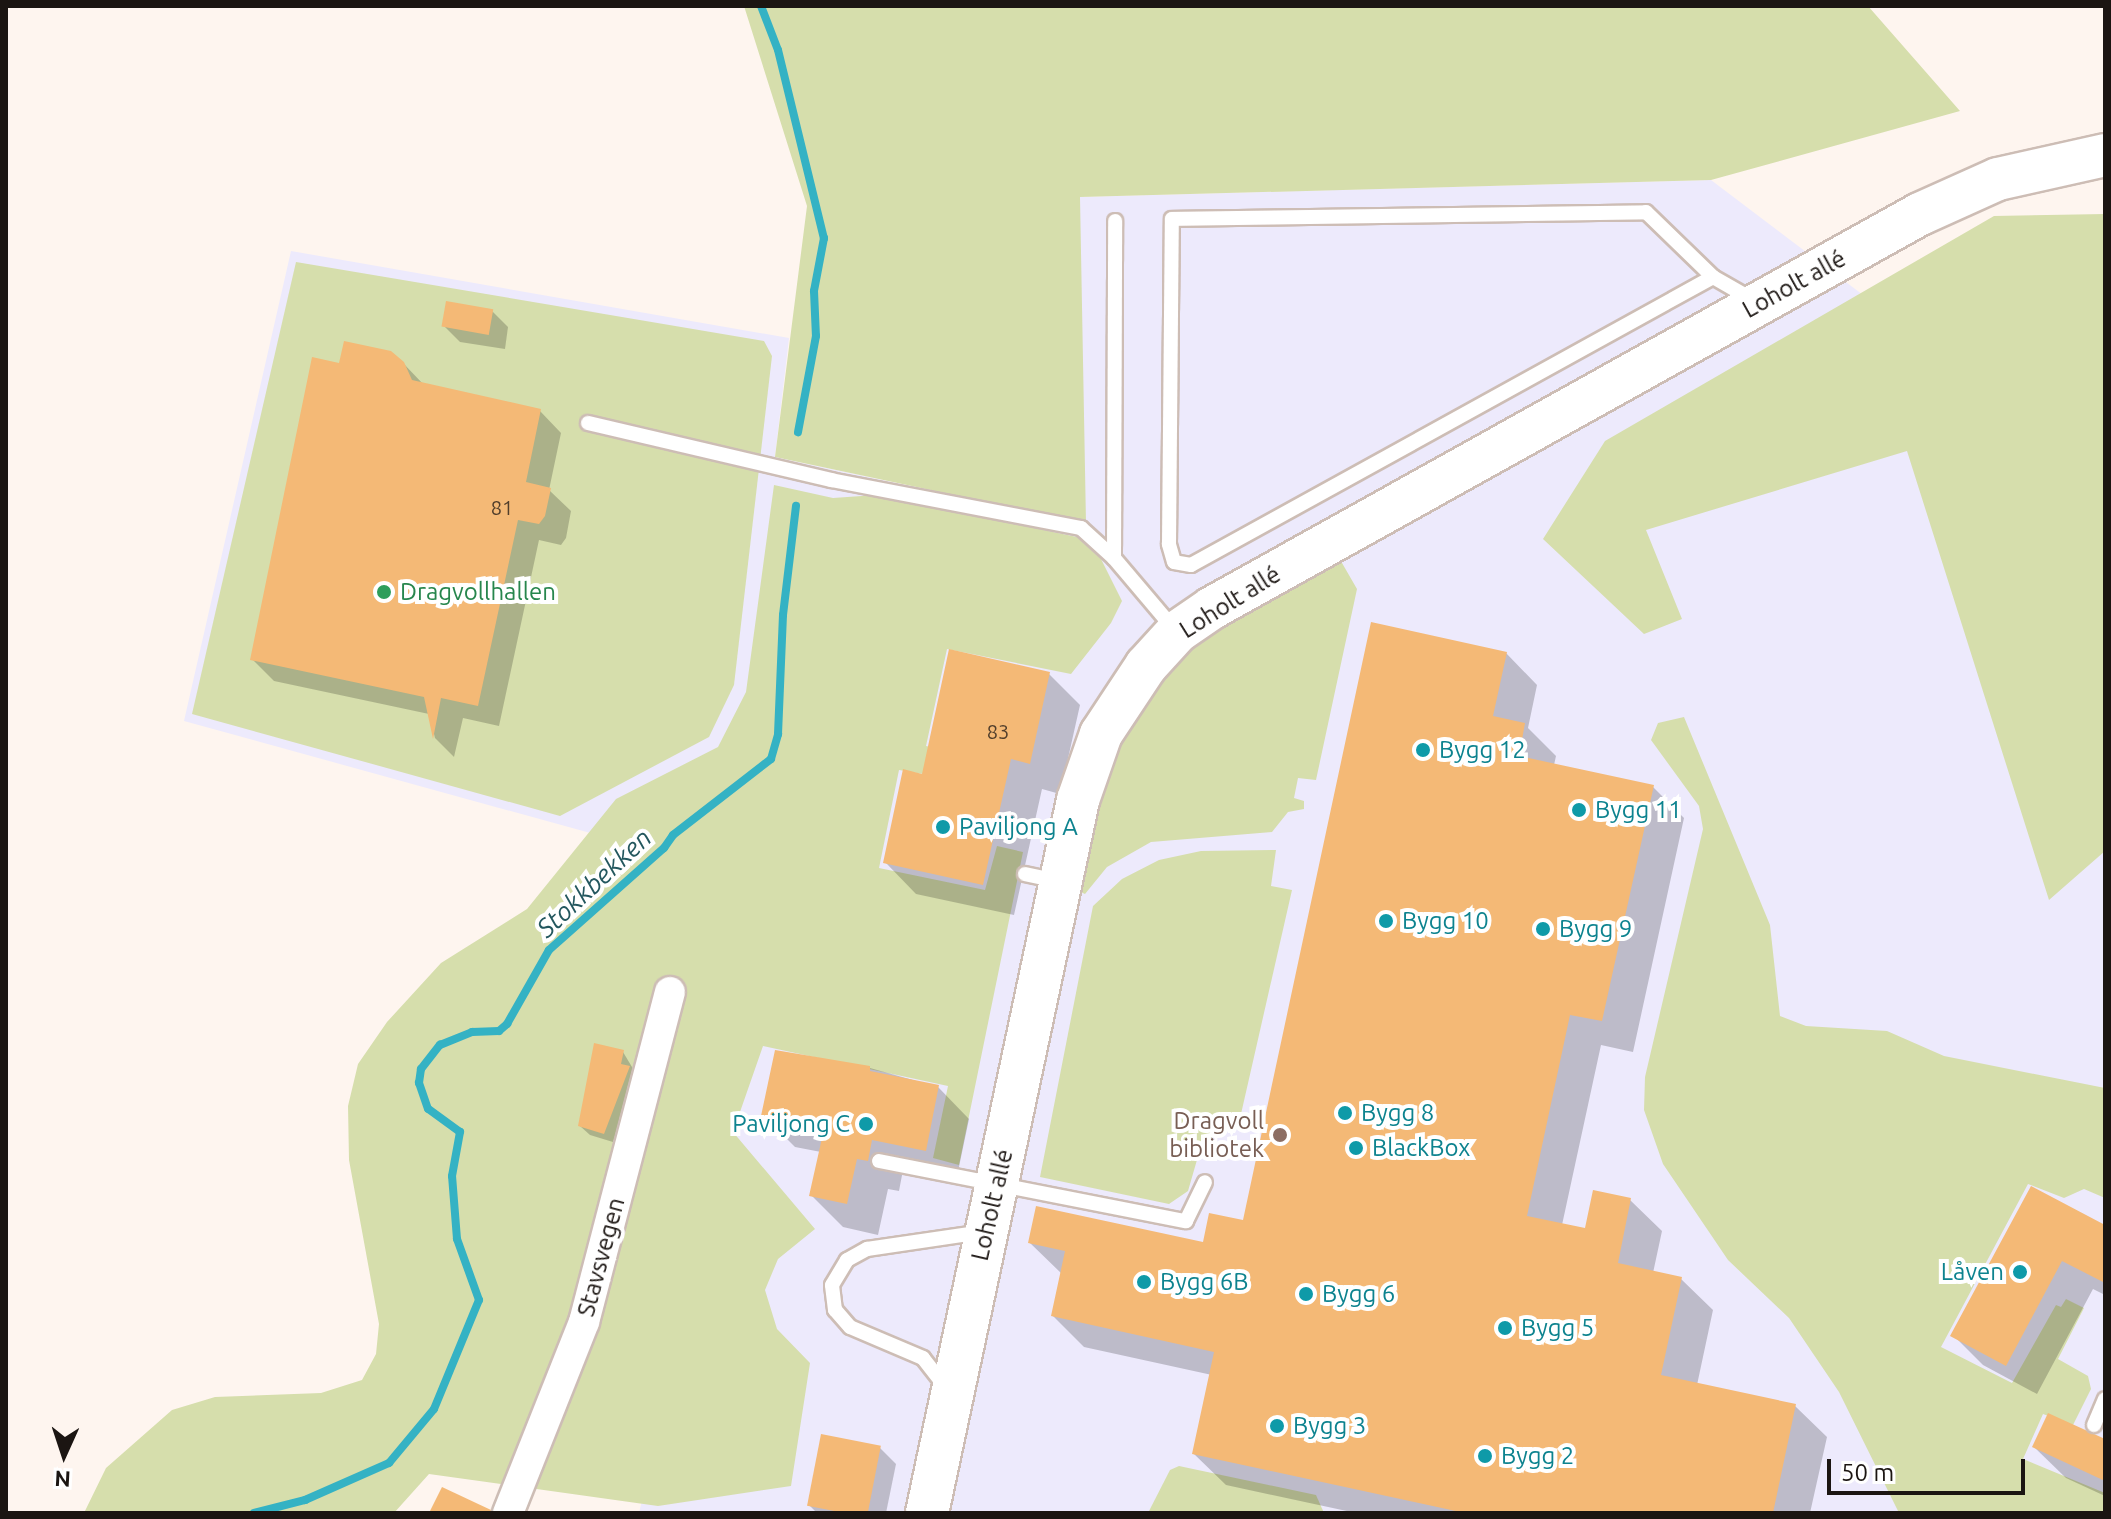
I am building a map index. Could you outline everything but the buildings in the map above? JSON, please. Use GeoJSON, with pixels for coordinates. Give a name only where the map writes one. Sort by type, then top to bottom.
{"type":"FeatureCollection","features":[{"type":"Feature","properties":{"kind":"street","name":"Loholt allé"},"geometry":{"type":"LineString","coordinates":[[927,1513],[949,1392],[997,1184],[1043,878],[1101,734],[1146,666],[1177,632],[1341,534],[1920,214],[1985,185],[2105,155]]}},
{"type":"Feature","properties":{"kind":"street","name":"Stavsvegen"},"geometry":{"type":"LineString","coordinates":[[508,1513],[584,1322],[670,992]]}},
{"type":"Feature","properties":{"kind":"lane"},"geometry":{"type":"LineString","coordinates":[[1713,277],[1191,565],[1174,562],[1169,544],[1172,219],[1646,212],[1713,277],[1760,304]]}},
{"type":"Feature","properties":{"kind":"lane"},"geometry":{"type":"LineString","coordinates":[[1114,558],[1115,221]]}},
{"type":"Feature","properties":{"kind":"lane"},"geometry":{"type":"LineString","coordinates":[[588,423],[831,480],[1081,528],[1114,558],[1177,632]]}},
{"type":"Feature","properties":{"kind":"lane"},"geometry":{"type":"LineString","coordinates":[[879,1161],[1186,1221],[1205,1182]]}},
{"type":"Feature","properties":{"kind":"lane"},"geometry":{"type":"LineString","coordinates":[[949,1392],[923,1358],[850,1327],[835,1310],[832,1285],[847,1260],[867,1249],[985,1232]]}},
{"type":"Feature","properties":{"kind":"lane"},"geometry":{"type":"LineString","coordinates":[[2094,1425],[2105,1399]]}},
{"type":"Feature","properties":{"kind":"shaded area"},"geometry":{"type":"Polygon","coordinates":[[[1711,180],[2105,478],[2105,1513],[639,1513],[786,887],[184,721],[291,251],[789,338],[775,457],[1085,523],[1079,197],[1711,180]]]}},
{"type":"Feature","properties":{"kind":"green space"},"geometry":{"type":"Polygon","coordinates":[[[744,6],[1868,6],[1960,111],[1711,180],[1080,197],[1086,523],[775,457],[807,206],[744,6]]]}},
{"type":"Feature","properties":{"kind":"green space"},"geometry":{"type":"Polygon","coordinates":[[[2105,214],[2105,851],[2049,900],[1907,451],[1646,530],[1682,619],[1644,634],[1543,539],[1605,441],[1994,216],[2105,214]]]}},
{"type":"Feature","properties":{"kind":"green space"},"geometry":{"type":"Polygon","coordinates":[[[296,262],[764,341],[772,356],[734,685],[709,737],[560,816],[192,714],[296,262]]]}},
{"type":"Feature","properties":{"kind":"green space"},"geometry":{"type":"Polygon","coordinates":[[[774,485],[833,498],[876,495],[1077,537],[1101,559],[1122,601],[1111,623],[1071,674],[947,649],[926,746],[941,749],[935,776],[899,770],[879,868],[985,890],[997,846],[1023,852],[959,1165],[933,1158],[948,1086],[763,1046],[733,1132],[815,1229],[778,1259],[765,1290],[777,1329],[810,1363],[791,1486],[658,1506],[429,1474],[394,1513],[84,1513],[106,1468],[172,1410],[215,1397],[321,1393],[362,1380],[376,1354],[379,1324],[349,1160],[348,1106],[358,1064],[387,1022],[441,963],[527,909],[616,799],[718,747],[746,692],[774,485]]]}},
{"type":"Feature","properties":{"kind":"green space"},"geometry":{"type":"Polygon","coordinates":[[[1338,556],[1357,589],[1316,780],[1298,778],[1294,798],[1304,801],[1304,809],[1288,812],[1272,832],[1151,842],[1107,867],[1085,894],[1074,889],[1096,797],[1123,725],[1161,676],[1226,617],[1338,556]]]}},
{"type":"Feature","properties":{"kind":"green space"},"geometry":{"type":"Polygon","coordinates":[[[1684,717],[1770,925],[1780,1016],[1806,1026],[1887,1031],[1944,1056],[2105,1088],[2105,1198],[2084,1189],[2064,1198],[2028,1184],[1941,1347],[2012,1383],[2056,1305],[2061,1307],[2066,1299],[2084,1308],[2058,1359],[2088,1376],[2091,1389],[2073,1425],[2043,1414],[2023,1459],[2105,1493],[2105,1513],[1899,1513],[1839,1392],[1789,1318],[1728,1260],[1663,1164],[1644,1110],[1645,1077],[1703,829],[1699,806],[1651,740],[1658,723],[1684,717]]]}},
{"type":"Feature","properties":{"kind":"green space"},"geometry":{"type":"Polygon","coordinates":[[[1276,850],[1271,886],[1292,890],[1241,1114],[1201,1146],[1188,1191],[1169,1204],[1040,1177],[1093,906],[1122,879],[1159,860],[1201,851],[1276,850]]]}},
{"type":"Feature","properties":{"kind":"green space"},"geometry":{"type":"Polygon","coordinates":[[[1179,1466],[1316,1495],[1324,1513],[1148,1513],[1170,1470],[1179,1466]]]}},
{"type":"Feature","properties":{"kind":"waterway"},"geometry":{"type":"LineString","coordinates":[[761,6],[778,50],[824,238],[814,291],[816,336],[798,432]]}},
{"type":"Feature","properties":{"kind":"waterway","name":"Stokkbekken"},"geometry":{"type":"LineString","coordinates":[[254,1513],[305,1500],[389,1463],[434,1409],[479,1300],[457,1239],[452,1176],[460,1132],[428,1109],[419,1083],[421,1069],[440,1045],[472,1032],[499,1031],[507,1024],[549,950],[664,848],[673,835],[771,759],[778,734],[783,615],[796,506]]}},
{"type":"Feature","properties":{"kind":"place","name":"Dragvollhallen"},"geometry":{"type":"Point","coordinates":[384,592]}},
{"type":"Feature","properties":{"kind":"place","name":"Bygg 12"},"geometry":{"type":"Point","coordinates":[1423,750]}},
{"type":"Feature","properties":{"kind":"place","name":"Bygg 11"},"geometry":{"type":"Point","coordinates":[1579,810]}},
{"type":"Feature","properties":{"kind":"place","name":"Paviljong A"},"geometry":{"type":"Point","coordinates":[943,827]}},
{"type":"Feature","properties":{"kind":"place","name":"Bygg 10"},"geometry":{"type":"Point","coordinates":[1386,921]}},
{"type":"Feature","properties":{"kind":"place","name":"Bygg 9"},"geometry":{"type":"Point","coordinates":[1543,929]}},
{"type":"Feature","properties":{"kind":"place","name":"Bygg 8"},"geometry":{"type":"Point","coordinates":[1345,1113]}},
{"type":"Feature","properties":{"kind":"place","name":"Paviljong C"},"geometry":{"type":"Point","coordinates":[866,1124]}},
{"type":"Feature","properties":{"kind":"place","name":"Dragvoll bibliotek"},"geometry":{"type":"Point","coordinates":[1280,1135]}},
{"type":"Feature","properties":{"kind":"place","name":"BlackBox"},"geometry":{"type":"Point","coordinates":[1356,1148]}},
{"type":"Feature","properties":{"kind":"place","name":"Låven"},"geometry":{"type":"Point","coordinates":[2020,1272]}},
{"type":"Feature","properties":{"kind":"place","name":"Bygg 6B"},"geometry":{"type":"Point","coordinates":[1144,1282]}},
{"type":"Feature","properties":{"kind":"place","name":"Bygg 6"},"geometry":{"type":"Point","coordinates":[1306,1294]}},
{"type":"Feature","properties":{"kind":"place","name":"Bygg 5"},"geometry":{"type":"Point","coordinates":[1505,1328]}},
{"type":"Feature","properties":{"kind":"place","name":"Bygg 3"},"geometry":{"type":"Point","coordinates":[1277,1426]}},
{"type":"Feature","properties":{"kind":"place","name":"Bygg 2"},"geometry":{"type":"Point","coordinates":[1485,1456]}}]}
